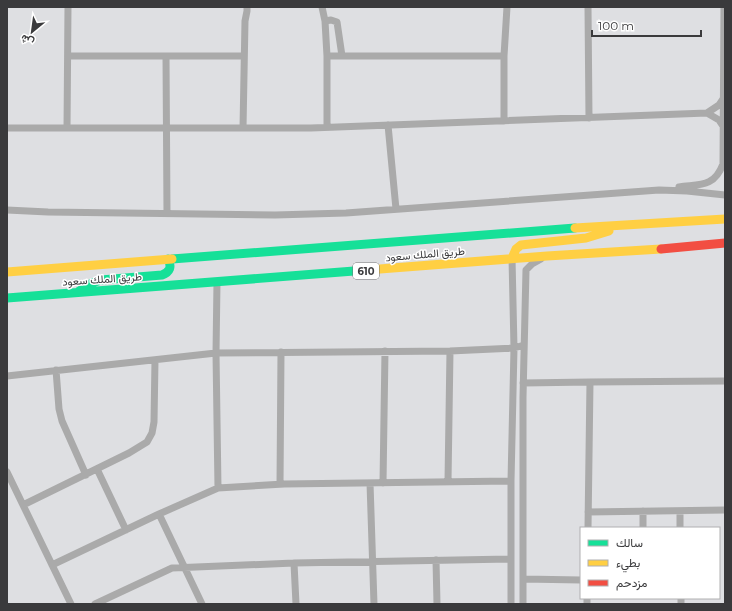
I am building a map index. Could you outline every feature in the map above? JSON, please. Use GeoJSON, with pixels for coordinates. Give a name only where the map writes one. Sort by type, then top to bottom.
{"type":"FeatureCollection","features":[{"type":"Feature","properties":{"kind":"main road","name":"طريق الملك سعود"},"geometry":{"type":"LineString","coordinates":[[11,271],[520,232],[725,219]]}},
{"type":"Feature","properties":{"kind":"main road"},"geometry":{"type":"LineString","coordinates":[[512,258],[516,249],[521,245],[586,238],[602,232],[647,225]]}},
{"type":"Feature","properties":{"kind":"main road","name":"طريق الملك سعود"},"geometry":{"type":"LineString","coordinates":[[7,298],[512,258],[654,250],[725,243]]}},
{"type":"Feature","properties":{"kind":"main road"},"geometry":{"type":"LineString","coordinates":[[76,293],[100,280],[151,276],[167,273],[171,266],[168,259]]}},
{"type":"Feature","properties":{"kind":"street"},"geometry":{"type":"LineString","coordinates":[[67,128],[68,7]]}},
{"type":"Feature","properties":{"kind":"street"},"geometry":{"type":"LineString","coordinates":[[243,128],[245,21],[247,7]]}},
{"type":"Feature","properties":{"kind":"street"},"geometry":{"type":"LineString","coordinates":[[322,7],[325,21],[327,56],[327,127]]}},
{"type":"Feature","properties":{"kind":"street"},"geometry":{"type":"LineString","coordinates":[[504,121],[504,56],[507,7]]}},
{"type":"Feature","properties":{"kind":"street"},"geometry":{"type":"LineString","coordinates":[[588,7],[589,118]]}},
{"type":"Feature","properties":{"kind":"street"},"geometry":{"type":"LineString","coordinates":[[7,210],[48,212],[275,215],[346,213],[659,190],[700,185],[714,179],[723,164],[724,7]]}},
{"type":"Feature","properties":{"kind":"street"},"geometry":{"type":"LineString","coordinates":[[325,21],[331,20],[337,22],[342,56]]}},
{"type":"Feature","properties":{"kind":"street"},"geometry":{"type":"LineString","coordinates":[[68,56],[244,56]]}},
{"type":"Feature","properties":{"kind":"street"},"geometry":{"type":"LineString","coordinates":[[166,56],[167,213]]}},
{"type":"Feature","properties":{"kind":"street"},"geometry":{"type":"LineString","coordinates":[[327,56],[504,56]]}},
{"type":"Feature","properties":{"kind":"street"},"geometry":{"type":"LineString","coordinates":[[7,128],[327,127],[589,118],[707,113],[719,106],[724,98]]}},
{"type":"Feature","properties":{"kind":"street"},"geometry":{"type":"LineString","coordinates":[[707,113],[719,120],[723,126]]}},
{"type":"Feature","properties":{"kind":"street"},"geometry":{"type":"LineString","coordinates":[[388,125],[396,210]]}},
{"type":"Feature","properties":{"kind":"street"},"geometry":{"type":"LineString","coordinates":[[659,190],[725,195]]}},
{"type":"Feature","properties":{"kind":"street"},"geometry":{"type":"LineString","coordinates":[[523,604],[523,384],[526,270],[532,264],[547,256]]}},
{"type":"Feature","properties":{"kind":"street"},"geometry":{"type":"LineString","coordinates":[[511,604],[511,481],[514,348],[512,258]]}},
{"type":"Feature","properties":{"kind":"street"},"geometry":{"type":"LineString","coordinates":[[7,265],[11,271]]}},
{"type":"Feature","properties":{"kind":"street"},"geometry":{"type":"LineString","coordinates":[[217,282],[216,353],[218,488]]}},
{"type":"Feature","properties":{"kind":"street"},"geometry":{"type":"LineString","coordinates":[[7,376],[216,353],[450,351],[514,348],[524,346]]}},
{"type":"Feature","properties":{"kind":"street"},"geometry":{"type":"LineString","coordinates":[[383,483],[385,351]]}},
{"type":"Feature","properties":{"kind":"street"},"geometry":{"type":"LineString","coordinates":[[448,481],[450,351]]}},
{"type":"Feature","properties":{"kind":"street"},"geometry":{"type":"LineString","coordinates":[[280,484],[281,352]]}},
{"type":"Feature","properties":{"kind":"street"},"geometry":{"type":"LineString","coordinates":[[23,505],[138,448],[150,438],[154,422],[154,360]]}},
{"type":"Feature","properties":{"kind":"street"},"geometry":{"type":"LineString","coordinates":[[56,370],[62,420],[86,475]]}},
{"type":"Feature","properties":{"kind":"street"},"geometry":{"type":"LineString","coordinates":[[523,384],[725,381]]}},
{"type":"Feature","properties":{"kind":"street"},"geometry":{"type":"LineString","coordinates":[[588,527],[590,382]]}},
{"type":"Feature","properties":{"kind":"street"},"geometry":{"type":"LineString","coordinates":[[97,469],[126,530]]}},
{"type":"Feature","properties":{"kind":"street"},"geometry":{"type":"LineString","coordinates":[[7,472],[71,604]]}},
{"type":"Feature","properties":{"kind":"street"},"geometry":{"type":"LineString","coordinates":[[52,565],[159,514],[218,488],[280,484],[511,481]]}},
{"type":"Feature","properties":{"kind":"street"},"geometry":{"type":"LineString","coordinates":[[370,483],[374,604]]}},
{"type":"Feature","properties":{"kind":"street"},"geometry":{"type":"LineString","coordinates":[[588,512],[725,510]]}},
{"type":"Feature","properties":{"kind":"street"},"geometry":{"type":"LineString","coordinates":[[643,511],[643,527]]}},
{"type":"Feature","properties":{"kind":"street"},"geometry":{"type":"LineString","coordinates":[[680,511],[680,527]]}},
{"type":"Feature","properties":{"kind":"street"},"geometry":{"type":"LineString","coordinates":[[159,514],[202,604]]}},
{"type":"Feature","properties":{"kind":"street"},"geometry":{"type":"LineString","coordinates":[[95,604],[172,568],[294,563],[511,559]]}},
{"type":"Feature","properties":{"kind":"street"},"geometry":{"type":"LineString","coordinates":[[436,560],[436,604]]}},
{"type":"Feature","properties":{"kind":"street"},"geometry":{"type":"LineString","coordinates":[[294,563],[296,604]]}},
{"type":"Feature","properties":{"kind":"street"},"geometry":{"type":"LineString","coordinates":[[523,579],[580,580]]}},
{"type":"Feature","properties":{"kind":"traffic: fast"},"geometry":{"type":"LineString","coordinates":[[172,259],[575,228]]}},
{"type":"Feature","properties":{"kind":"traffic: fast"},"geometry":{"type":"LineString","coordinates":[[79,291],[92,283],[101,280],[162,275],[170,269],[168,259]]}},
{"type":"Feature","properties":{"kind":"traffic: fast"},"geometry":{"type":"LineString","coordinates":[[7,298],[367,270]]}},
{"type":"Feature","properties":{"kind":"traffic: slow"},"geometry":{"type":"LineString","coordinates":[[575,228],[725,219]]}},
{"type":"Feature","properties":{"kind":"traffic: slow"},"geometry":{"type":"LineString","coordinates":[[512,258],[516,249],[521,245],[586,238],[609,231]]}},
{"type":"Feature","properties":{"kind":"traffic: slow"},"geometry":{"type":"LineString","coordinates":[[367,270],[661,249]]}},
{"type":"Feature","properties":{"kind":"traffic: slow"},"geometry":{"type":"LineString","coordinates":[[7,272],[172,259]]}},
{"type":"Feature","properties":{"kind":"traffic: jam"},"geometry":{"type":"LineString","coordinates":[[661,249],[725,243]]}}]}
